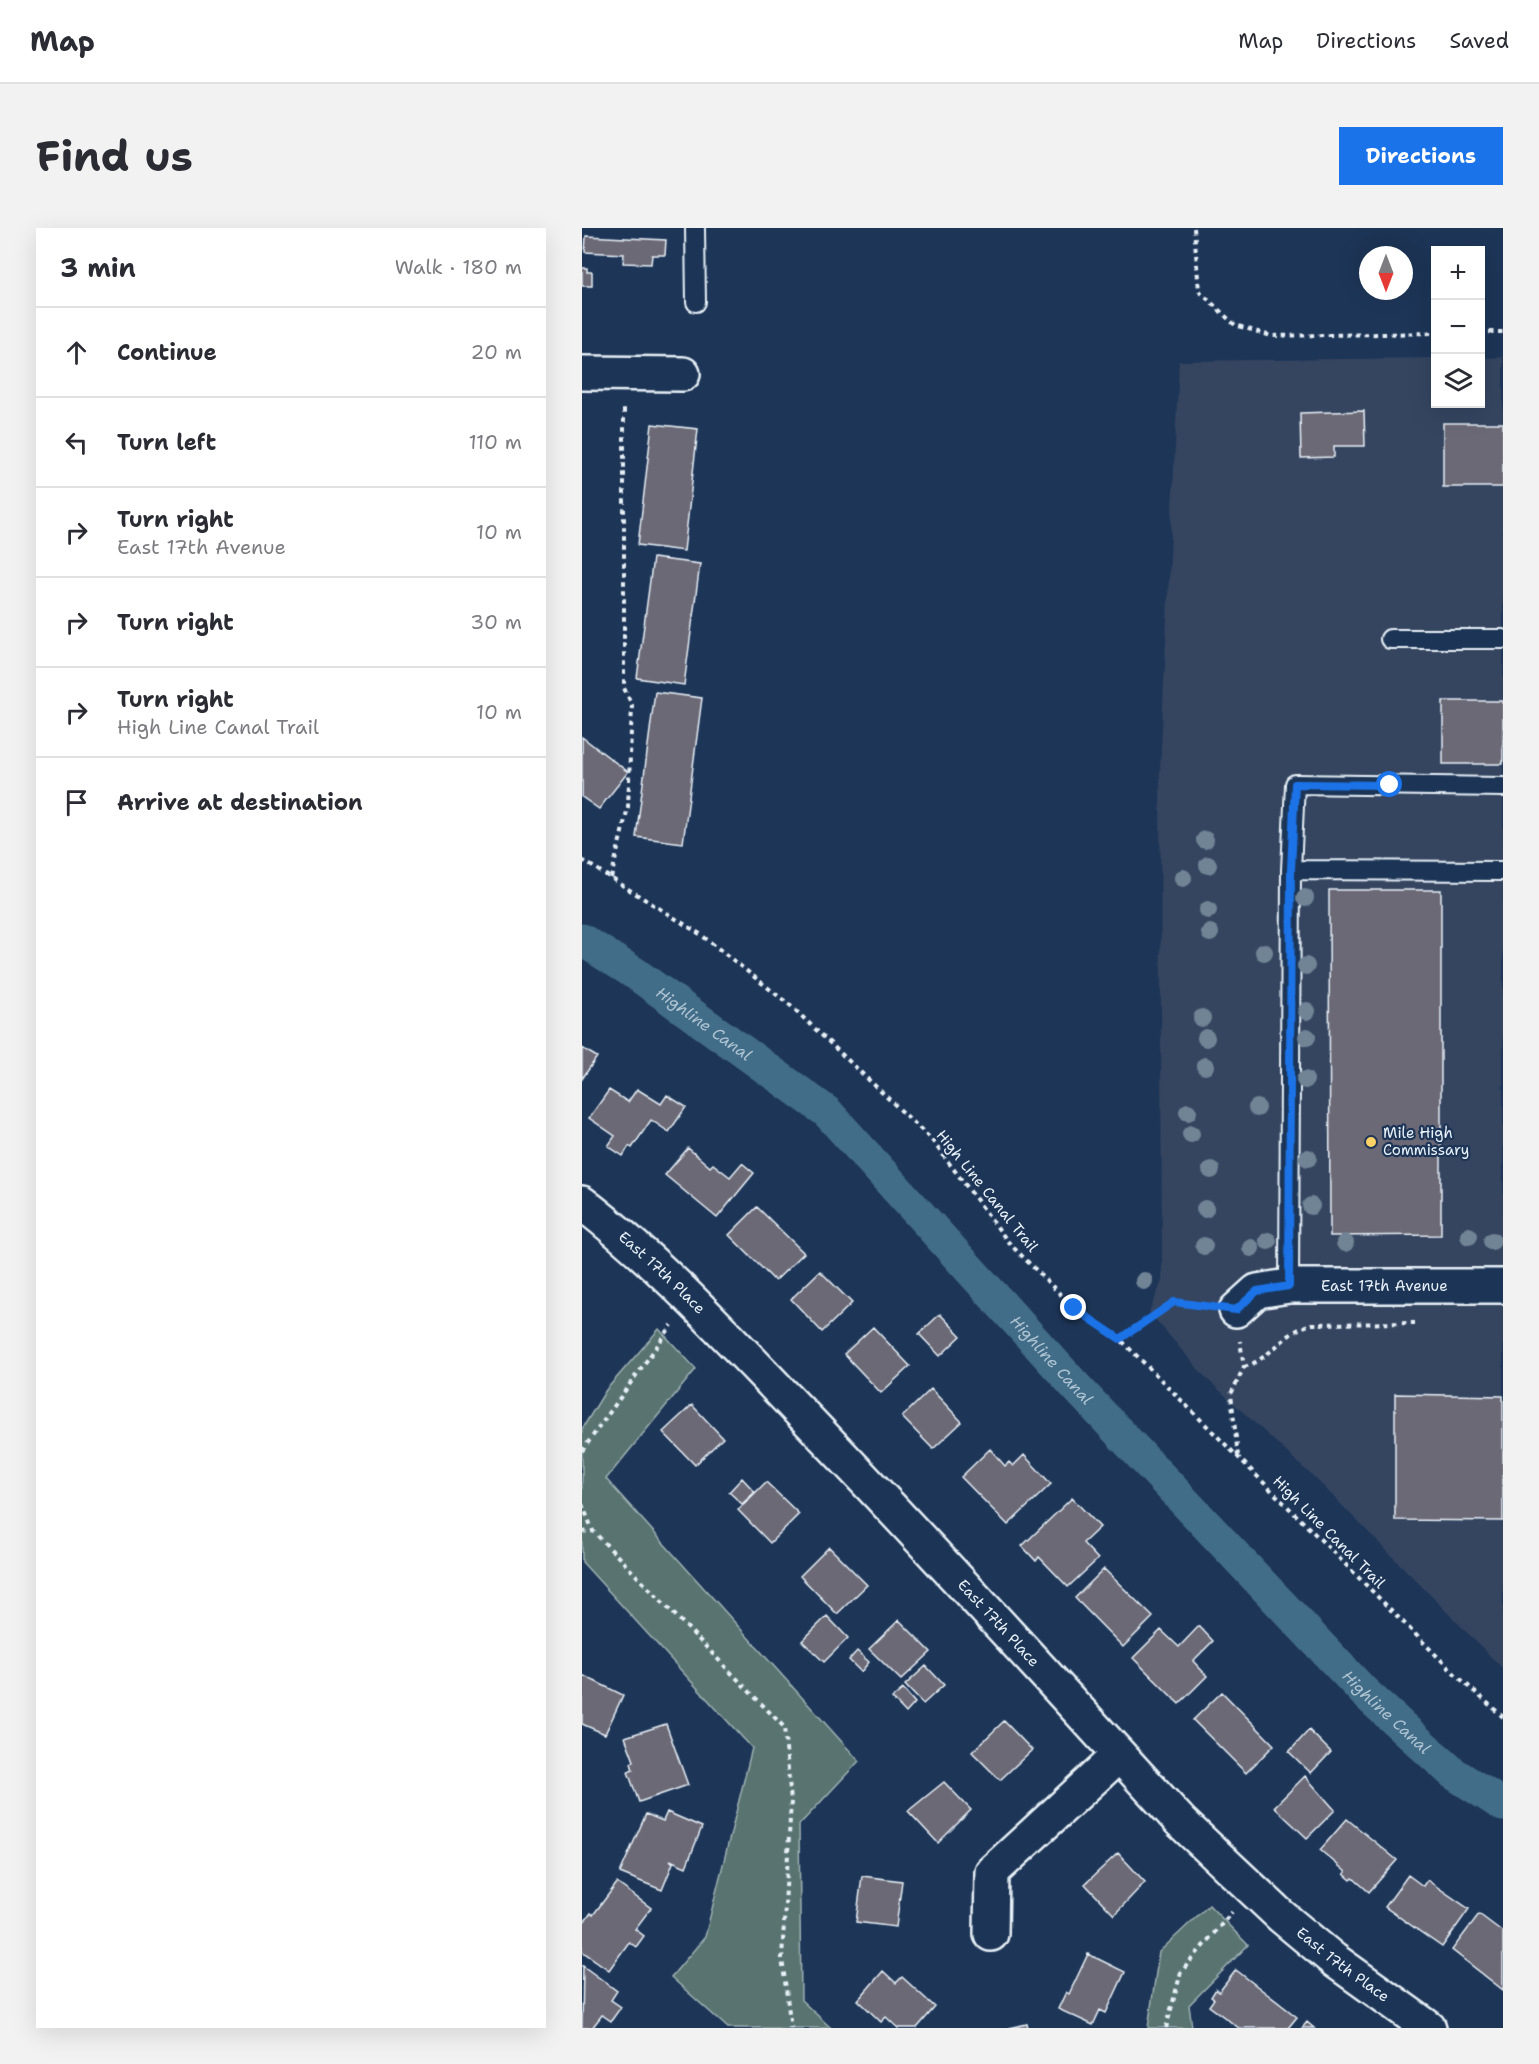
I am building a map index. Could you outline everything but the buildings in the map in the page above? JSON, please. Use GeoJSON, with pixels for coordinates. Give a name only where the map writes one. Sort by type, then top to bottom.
{"type":"FeatureCollection","features":[{"type":"Feature","properties":{"kind":"street"},"geometry":{"type":"LineString","coordinates":[[582,373],[683,374]]}},
{"type":"Feature","properties":{"kind":"street","name":"East 17th Place"},"geometry":{"type":"LineString","coordinates":[[582,1203],[609,1224],[690,1299],[895,1511],[1180,1822],[1251,1889],[1334,1960],[1429,2028]]}},
{"type":"Feature","properties":{"kind":"street","name":"East 17th Avenue"},"geometry":{"type":"LineString","coordinates":[[1236,1310],[1257,1291],[1289,1286],[1503,1286]]}},
{"type":"Feature","properties":{"kind":"street"},"geometry":{"type":"LineString","coordinates":[[991,1935],[992,1872],[1119,1755]]}},
{"type":"Feature","properties":{"kind":"lane"},"geometry":{"type":"LineString","coordinates":[[695,228],[696,302]]}},
{"type":"Feature","properties":{"kind":"lane"},"geometry":{"type":"LineString","coordinates":[[1390,639],[1503,639]]}},
{"type":"Feature","properties":{"kind":"lane"},"geometry":{"type":"LineString","coordinates":[[1289,1286],[1291,870],[1295,784],[1503,787]]}},
{"type":"Feature","properties":{"kind":"lane"},"geometry":{"type":"LineString","coordinates":[[1291,870],[1503,871]]}},
{"type":"Feature","properties":{"kind":"path"},"geometry":{"type":"LineString","coordinates":[[1194,228],[1199,291],[1235,325],[1271,336],[1431,333]]}},
{"type":"Feature","properties":{"kind":"path"},"geometry":{"type":"LineString","coordinates":[[1485,332],[1503,332]]}},
{"type":"Feature","properties":{"kind":"path"},"geometry":{"type":"LineString","coordinates":[[611,878],[628,807],[631,745],[632,705],[624,688],[624,397]]}},
{"type":"Feature","properties":{"kind":"path","name":"High Line Canal Trail"},"geometry":{"type":"LineString","coordinates":[[582,860],[700,934],[791,1006],[931,1139],[1009,1243],[1074,1308],[1120,1339],[1455,1674],[1503,1717]]}},
{"type":"Feature","properties":{"kind":"path"},"geometry":{"type":"LineString","coordinates":[[582,1451],[690,1299]]}},
{"type":"Feature","properties":{"kind":"path"},"geometry":{"type":"LineString","coordinates":[[1120,1339],[1174,1302],[1236,1310],[1244,1367],[1231,1394],[1238,1458]]}},
{"type":"Feature","properties":{"kind":"path"},"geometry":{"type":"LineString","coordinates":[[1244,1367],[1259,1363],[1298,1328],[1312,1324],[1415,1323]]}},
{"type":"Feature","properties":{"kind":"path"},"geometry":{"type":"LineString","coordinates":[[582,1504],[593,1531],[783,1727],[791,1801],[782,1958],[791,2028]]}},
{"type":"Feature","properties":{"kind":"path"},"geometry":{"type":"LineString","coordinates":[[582,1532],[593,1531]]}},
{"type":"Feature","properties":{"kind":"path"},"geometry":{"type":"LineString","coordinates":[[1166,2028],[1181,1972],[1251,1889]]}},
{"type":"Feature","properties":{"kind":"shaded area"},"geometry":{"type":"Polygon","coordinates":[[[1503,357],[1503,1669],[1321,1484],[1206,1378],[1149,1312],[1162,1281],[1160,770],[1179,361],[1431,358],[1431,408],[1485,408],[1485,358],[1503,357]]]}},
{"type":"Feature","properties":{"kind":"green space"},"geometry":{"type":"Polygon","coordinates":[[[659,1329],[696,1369],[606,1479],[859,1761],[799,1825],[801,2000],[831,2028],[728,2028],[671,1977],[705,1937],[752,1748],[582,1562],[582,1429],[606,1390],[659,1329]]]}},
{"type":"Feature","properties":{"kind":"green space"},"geometry":{"type":"Polygon","coordinates":[[[1209,1905],[1248,1945],[1189,2005],[1192,2028],[1148,2028],[1159,1952],[1209,1905]]]}},
{"type":"Feature","properties":{"kind":"waterway","name":"Highline Canal"},"geometry":{"type":"LineString","coordinates":[[582,940],[636,974],[827,1112],[1079,1390],[1364,1692],[1453,1773],[1503,1805]]}},
{"type":"Feature","properties":{"kind":"place","name":"Mile High Commissary"},"geometry":{"type":"Point","coordinates":[1371,1142]}},
{"type":"Feature","properties":{"kind":"route"},"geometry":{"type":"LineString","coordinates":[[1074,1308],[1120,1339],[1174,1302],[1236,1310],[1257,1291],[1289,1286],[1291,870],[1295,784],[1390,785]]}}]}
